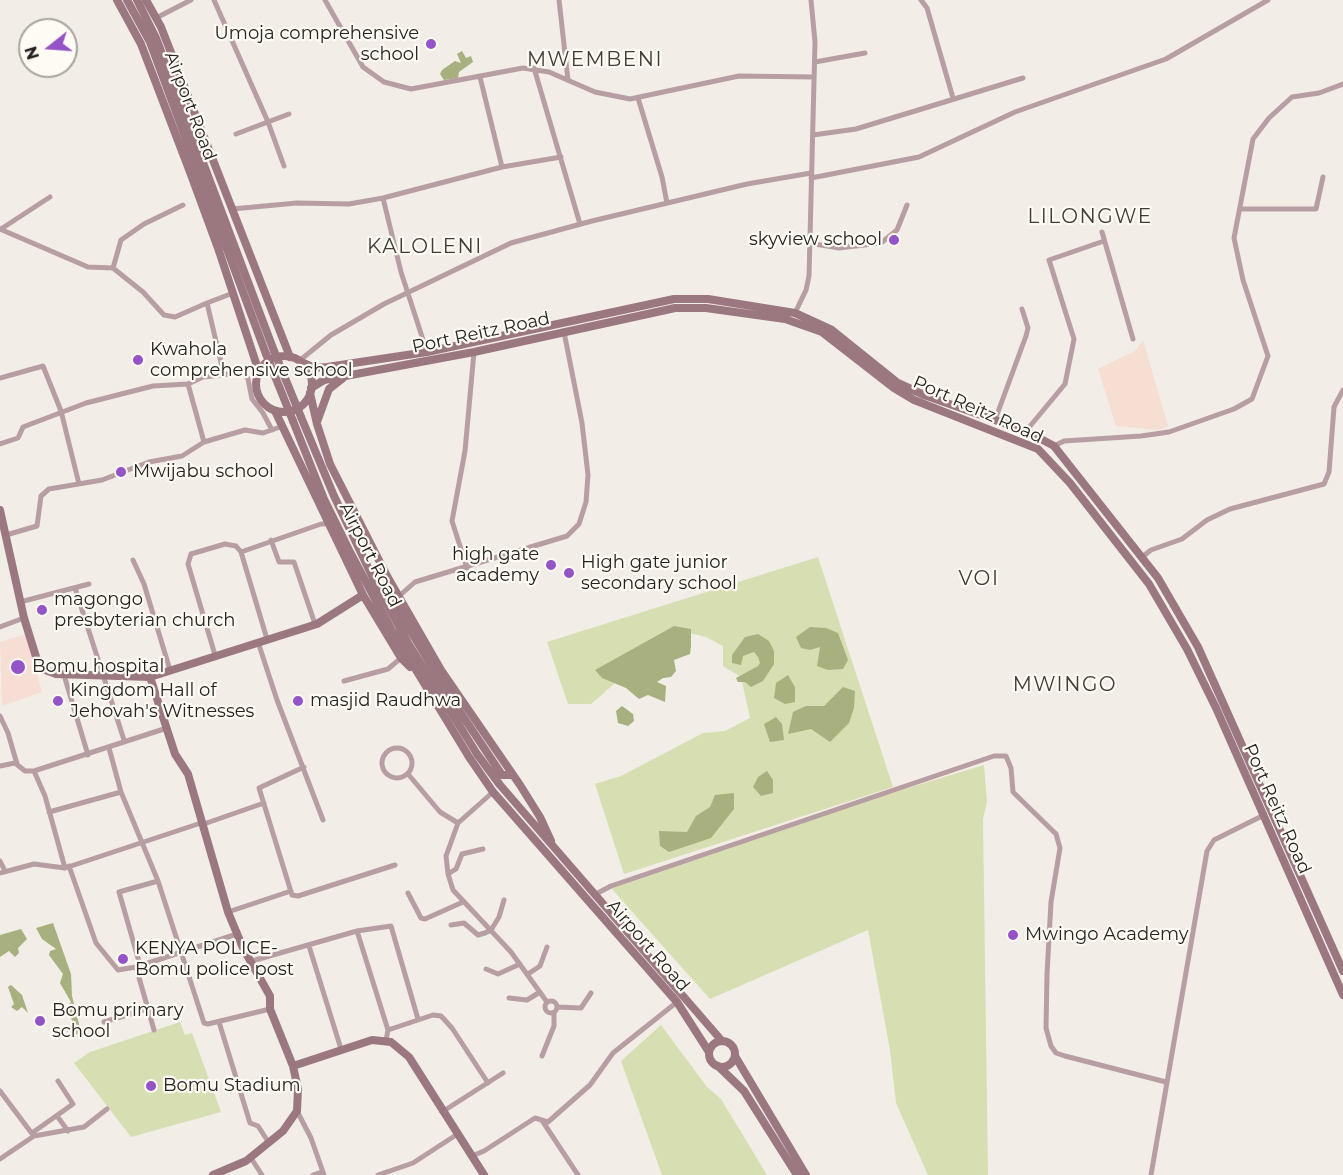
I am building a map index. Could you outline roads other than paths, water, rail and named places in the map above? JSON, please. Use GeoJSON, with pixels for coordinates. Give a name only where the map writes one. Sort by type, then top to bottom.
{"type":"FeatureCollection","features":[{"type":"Feature","properties":{"kind":"main road"},"geometry":{"type":"LineString","coordinates":[[117,0],[141,45],[233,293],[259,372]]}},
{"type":"Feature","properties":{"kind":"main road","name":"Airport Road"},"geometry":{"type":"LineString","coordinates":[[127,0],[150,42],[186,128]]}},
{"type":"Feature","properties":{"kind":"main road","name":"Airport Road"},"geometry":{"type":"LineString","coordinates":[[137,0],[156,38],[186,128],[315,478],[419,676],[493,792],[677,1002],[709,1052]]}},
{"type":"Feature","properties":{"kind":"main road"},"geometry":{"type":"LineString","coordinates":[[146,0],[156,18],[290,357]]}},
{"type":"Feature","properties":{"kind":"main road"},"geometry":{"type":"LineString","coordinates":[[419,676],[400,658],[363,595],[283,426],[275,411],[263,402],[258,394],[256,384],[259,372],[271,359],[290,357],[315,368],[327,367],[427,352],[674,299],[708,299],[795,313],[832,330],[898,383],[1026,430],[1054,446],[1158,578],[1198,647],[1343,971]]}},
{"type":"Feature","properties":{"kind":"main road","name":"Port Reitz Road"},"geometry":{"type":"LineString","coordinates":[[311,391],[324,380],[474,352],[675,308],[706,308],[785,319],[822,332],[894,388],[914,400],[1038,448],[1070,483],[1149,584],[1192,658],[1341,985],[1343,995]]}},
{"type":"Feature","properties":{"kind":"main road"},"geometry":{"type":"LineString","coordinates":[[300,362],[310,377],[317,424],[339,484],[398,597],[441,670],[540,817],[554,849]]}},
{"type":"Feature","properties":{"kind":"main road"},"geometry":{"type":"LineString","coordinates":[[317,424],[329,389],[344,377]]}},
{"type":"Feature","properties":{"kind":"main road"},"geometry":{"type":"LineString","coordinates":[[275,411],[289,412],[298,408],[311,391]]}},
{"type":"Feature","properties":{"kind":"main road"},"geometry":{"type":"LineString","coordinates":[[0,510],[20,602],[38,663],[45,670],[64,675],[150,677],[315,624],[363,595]]}},
{"type":"Feature","properties":{"kind":"main road","name":"Airport Road"},"geometry":{"type":"LineString","coordinates":[[370,582],[477,754],[500,785],[722,1041]]}},
{"type":"Feature","properties":{"kind":"main road"},"geometry":{"type":"LineString","coordinates":[[150,677],[176,754],[188,774],[228,912],[270,996],[270,1009],[293,1066],[298,1089],[297,1110],[286,1128],[251,1158],[214,1175]]}},
{"type":"Feature","properties":{"kind":"main road"},"geometry":{"type":"LineString","coordinates":[[293,1066],[372,1040],[386,1040],[398,1046],[409,1057],[456,1135],[484,1175]]}},
{"type":"Feature","properties":{"kind":"main road"},"geometry":{"type":"LineString","coordinates":[[797,1175],[744,1090],[712,1063],[709,1052],[712,1046],[722,1041],[731,1046],[806,1175]]}},
{"type":"Feature","properties":{"kind":"main road"},"geometry":{"type":"LineString","coordinates":[[718,1066],[729,1065],[735,1056]]}},
{"type":"Feature","properties":{"kind":"street"},"geometry":{"type":"LineString","coordinates":[[156,18],[191,0]]}},
{"type":"Feature","properties":{"kind":"street"},"geometry":{"type":"LineString","coordinates":[[214,0],[268,122],[284,166]]}},
{"type":"Feature","properties":{"kind":"street"},"geometry":{"type":"LineString","coordinates":[[325,0],[363,67],[384,82],[411,89],[534,68],[595,92],[614,97],[638,98],[739,76],[814,77]]}},
{"type":"Feature","properties":{"kind":"street"},"geometry":{"type":"LineString","coordinates":[[559,0],[568,80]]}},
{"type":"Feature","properties":{"kind":"street"},"geometry":{"type":"LineString","coordinates":[[795,313],[809,276],[815,62],[814,17],[811,0]]}},
{"type":"Feature","properties":{"kind":"street"},"geometry":{"type":"LineString","coordinates":[[921,0],[927,8],[953,98]]}},
{"type":"Feature","properties":{"kind":"street"},"geometry":{"type":"LineString","coordinates":[[300,362],[331,335],[408,292],[511,243],[747,184],[811,176],[919,157],[1015,112],[1166,59],[1268,0]]}},
{"type":"Feature","properties":{"kind":"street"},"geometry":{"type":"LineString","coordinates":[[815,62],[865,53]]}},
{"type":"Feature","properties":{"kind":"street"},"geometry":{"type":"LineString","coordinates":[[534,68],[580,224]]}},
{"type":"Feature","properties":{"kind":"street"},"geometry":{"type":"LineString","coordinates":[[480,77],[502,167]]}},
{"type":"Feature","properties":{"kind":"street"},"geometry":{"type":"LineString","coordinates":[[813,135],[856,129],[1023,78]]}},
{"type":"Feature","properties":{"kind":"street"},"geometry":{"type":"LineString","coordinates":[[1054,446],[1064,441],[1169,432],[1234,409],[1252,399],[1268,360],[1234,245],[1252,144],[1260,129],[1292,97],[1319,93],[1343,84]]}},
{"type":"Feature","properties":{"kind":"street"},"geometry":{"type":"LineString","coordinates":[[638,98],[662,177],[667,203]]}},
{"type":"Feature","properties":{"kind":"street"},"geometry":{"type":"LineString","coordinates":[[236,134],[289,114]]}},
{"type":"Feature","properties":{"kind":"street"},"geometry":{"type":"LineString","coordinates":[[232,209],[297,203],[349,204],[383,198],[502,167],[561,157]]}},
{"type":"Feature","properties":{"kind":"street"},"geometry":{"type":"LineString","coordinates":[[1241,209],[1316,209],[1323,177]]}},
{"type":"Feature","properties":{"kind":"street"},"geometry":{"type":"LineString","coordinates":[[0,230],[50,197]]}},
{"type":"Feature","properties":{"kind":"street"},"geometry":{"type":"LineString","coordinates":[[383,198],[427,352]]}},
{"type":"Feature","properties":{"kind":"street"},"geometry":{"type":"LineString","coordinates":[[113,268],[121,240],[154,219],[183,205]]}},
{"type":"Feature","properties":{"kind":"street"},"geometry":{"type":"LineString","coordinates":[[809,243],[839,248],[881,243],[897,230],[906,205]]}},
{"type":"Feature","properties":{"kind":"street"},"geometry":{"type":"LineString","coordinates":[[0,230],[88,267],[113,268],[135,285],[164,315],[175,317],[233,293]]}},
{"type":"Feature","properties":{"kind":"street"},"geometry":{"type":"LineString","coordinates":[[1102,231],[1133,339]]}},
{"type":"Feature","properties":{"kind":"street"},"geometry":{"type":"LineString","coordinates":[[1026,430],[1065,384],[1074,339],[1062,295],[1049,261],[1104,241]]}},
{"type":"Feature","properties":{"kind":"street"},"geometry":{"type":"LineString","coordinates":[[207,303],[224,375]]}},
{"type":"Feature","properties":{"kind":"street"},"geometry":{"type":"LineString","coordinates":[[995,420],[1028,328],[1022,309]]}},
{"type":"Feature","properties":{"kind":"street"},"geometry":{"type":"LineString","coordinates":[[398,597],[415,582],[567,536],[579,524],[586,502],[587,464],[575,380],[563,331]]}},
{"type":"Feature","properties":{"kind":"street"},"geometry":{"type":"LineString","coordinates":[[467,568],[452,521],[466,443],[474,352]]}},
{"type":"Feature","properties":{"kind":"street"},"geometry":{"type":"LineString","coordinates":[[0,378],[42,365],[61,411],[79,484]]}},
{"type":"Feature","properties":{"kind":"street"},"geometry":{"type":"LineString","coordinates":[[0,444],[18,438],[22,428],[61,411],[153,386],[188,384],[203,377],[242,370],[248,379],[252,399],[264,413],[272,430]]}},
{"type":"Feature","properties":{"kind":"street"},"geometry":{"type":"LineString","coordinates":[[188,384],[204,442]]}},
{"type":"Feature","properties":{"kind":"street"},"geometry":{"type":"LineString","coordinates":[[1142,557],[1151,550],[1182,539],[1207,520],[1230,509],[1324,484],[1329,472],[1334,408],[1343,390]]}},
{"type":"Feature","properties":{"kind":"street"},"geometry":{"type":"LineString","coordinates":[[6,535],[37,526],[43,493],[102,480],[149,462],[182,456],[204,442],[245,430],[263,433],[283,426]]}},
{"type":"Feature","properties":{"kind":"street"},"geometry":{"type":"LineString","coordinates":[[241,552],[321,524],[329,524]]}},
{"type":"Feature","properties":{"kind":"street"},"geometry":{"type":"LineString","coordinates":[[271,540],[279,562],[294,562],[315,624]]}},
{"type":"Feature","properties":{"kind":"street"},"geometry":{"type":"LineString","coordinates":[[215,655],[188,558],[191,554],[225,544],[236,546],[241,552],[267,639]]}},
{"type":"Feature","properties":{"kind":"street"},"geometry":{"type":"LineString","coordinates":[[133,560],[144,584],[170,670]]}},
{"type":"Feature","properties":{"kind":"street"},"geometry":{"type":"LineString","coordinates":[[20,602],[89,584]]}},
{"type":"Feature","properties":{"kind":"street"},"geometry":{"type":"LineString","coordinates":[[75,588],[124,740]]}},
{"type":"Feature","properties":{"kind":"street"},"geometry":{"type":"LineString","coordinates":[[0,627],[24,618]]}},
{"type":"Feature","properties":{"kind":"street"},"geometry":{"type":"LineString","coordinates":[[258,642],[277,700],[323,820]]}},
{"type":"Feature","properties":{"kind":"street"},"geometry":{"type":"LineString","coordinates":[[344,681],[388,669],[400,658]]}},
{"type":"Feature","properties":{"kind":"street"},"geometry":{"type":"LineString","coordinates":[[64,675],[88,755]]}},
{"type":"Feature","properties":{"kind":"street"},"geometry":{"type":"LineString","coordinates":[[0,716],[17,764]]}},
{"type":"Feature","properties":{"kind":"street"},"geometry":{"type":"LineString","coordinates":[[0,766],[10,762],[17,764],[25,771],[34,771],[109,748],[124,740],[167,728]]}},
{"type":"Feature","properties":{"kind":"street"},"geometry":{"type":"LineString","coordinates":[[397,747],[409,753],[412,762],[408,774],[398,778],[385,772],[382,758],[388,750],[397,747]]}},
{"type":"Feature","properties":{"kind":"street"},"geometry":{"type":"LineString","coordinates":[[109,748],[121,792],[158,881],[204,1023],[219,1022],[270,1009]]}},
{"type":"Feature","properties":{"kind":"street"},"geometry":{"type":"LineString","coordinates":[[594,894],[622,882],[994,756],[1006,756],[1011,768],[1013,792],[1056,834],[1060,848],[1051,902],[1048,964],[1046,1028],[1051,1046],[1056,1053],[1074,1059],[1166,1082]]}},
{"type":"Feature","properties":{"kind":"street"},"geometry":{"type":"LineString","coordinates":[[304,767],[259,787],[291,891],[295,897],[395,866]]}},
{"type":"Feature","properties":{"kind":"street"},"geometry":{"type":"LineString","coordinates":[[34,771],[96,943],[118,970],[138,966],[237,934]]}},
{"type":"Feature","properties":{"kind":"street"},"geometry":{"type":"LineString","coordinates":[[408,774],[440,812],[458,823]]}},
{"type":"Feature","properties":{"kind":"street"},"geometry":{"type":"LineString","coordinates":[[49,812],[121,792]]}},
{"type":"Feature","properties":{"kind":"street"},"geometry":{"type":"LineString","coordinates":[[493,792],[458,823],[447,848],[448,874],[453,890],[528,974],[547,1002],[546,1010],[581,1008],[591,993]]}},
{"type":"Feature","properties":{"kind":"street"},"geometry":{"type":"LineString","coordinates":[[0,861],[3,872],[34,864],[67,867],[264,803]]}},
{"type":"Feature","properties":{"kind":"street"},"geometry":{"type":"LineString","coordinates":[[1151,1175],[1207,851],[1214,840],[1264,815]]}},
{"type":"Feature","properties":{"kind":"street"},"geometry":{"type":"LineString","coordinates":[[448,874],[456,869],[462,854],[483,849]]}},
{"type":"Feature","properties":{"kind":"street"},"geometry":{"type":"LineString","coordinates":[[154,1030],[119,892],[158,881]]}},
{"type":"Feature","properties":{"kind":"street"},"geometry":{"type":"LineString","coordinates":[[228,912],[291,891]]}},
{"type":"Feature","properties":{"kind":"street"},"geometry":{"type":"LineString","coordinates":[[408,893],[421,918],[425,919],[463,902]]}},
{"type":"Feature","properties":{"kind":"street"},"geometry":{"type":"LineString","coordinates":[[451,925],[457,922],[468,924],[478,935],[491,930],[499,917],[504,900]]}},
{"type":"Feature","properties":{"kind":"street"},"geometry":{"type":"LineString","coordinates":[[252,961],[357,931],[393,927],[418,1019]]}},
{"type":"Feature","properties":{"kind":"street"},"geometry":{"type":"LineString","coordinates":[[357,931],[388,1030],[386,1040]]}},
{"type":"Feature","properties":{"kind":"street"},"geometry":{"type":"LineString","coordinates":[[309,946],[341,1049]]}},
{"type":"Feature","properties":{"kind":"street"},"geometry":{"type":"LineString","coordinates":[[528,974],[540,966],[547,947]]}},
{"type":"Feature","properties":{"kind":"street"},"geometry":{"type":"LineString","coordinates":[[486,969],[498,974],[520,964]]}},
{"type":"Feature","properties":{"kind":"street"},"geometry":{"type":"LineString","coordinates":[[509,998],[526,1000],[540,992]]}},
{"type":"Feature","properties":{"kind":"street"},"geometry":{"type":"LineString","coordinates":[[542,1056],[554,1026],[556,1010],[553,1001],[547,1002]]}},
{"type":"Feature","properties":{"kind":"street"},"geometry":{"type":"LineString","coordinates":[[543,1122],[548,1122],[585,1091],[602,1072],[613,1053],[677,1002]]}},
{"type":"Feature","properties":{"kind":"street"},"geometry":{"type":"LineString","coordinates":[[104,1022],[147,1009]]}},
{"type":"Feature","properties":{"kind":"street"},"geometry":{"type":"LineString","coordinates":[[388,1030],[436,1015],[443,1018],[488,1083]]}},
{"type":"Feature","properties":{"kind":"street"},"geometry":{"type":"LineString","coordinates":[[219,1022],[250,1123],[258,1126],[269,1143]]}},
{"type":"Feature","properties":{"kind":"street"},"geometry":{"type":"LineString","coordinates":[[442,1112],[503,1073]]}},
{"type":"Feature","properties":{"kind":"street"},"geometry":{"type":"LineString","coordinates":[[0,1159],[73,1104],[58,1081]]}},
{"type":"Feature","properties":{"kind":"street"},"geometry":{"type":"LineString","coordinates":[[0,1091],[33,1135]]}},
{"type":"Feature","properties":{"kind":"street"},"geometry":{"type":"LineString","coordinates":[[33,1135],[84,1127],[108,1109]]}},
{"type":"Feature","properties":{"kind":"street"},"geometry":{"type":"LineString","coordinates":[[297,1110],[311,1138],[323,1174],[313,1175]]}},
{"type":"Feature","properties":{"kind":"street"},"geometry":{"type":"LineString","coordinates":[[57,1116],[68,1131]]}},
{"type":"Feature","properties":{"kind":"street"},"geometry":{"type":"LineString","coordinates":[[472,1156],[484,1151],[535,1118],[543,1122],[578,1175]]}},
{"type":"Feature","properties":{"kind":"street"},"geometry":{"type":"LineString","coordinates":[[382,1174],[413,1163],[456,1135]]}},
{"type":"Feature","properties":{"kind":"street"},"geometry":{"type":"LineString","coordinates":[[251,1158],[262,1175]]}},
{"type":"Feature","properties":{"kind":"place","name":"Umoja comprehensive school"},"geometry":{"type":"Point","coordinates":[431,44]}},
{"type":"Feature","properties":{"kind":"place","name":"skyview school"},"geometry":{"type":"Point","coordinates":[894,240]}},
{"type":"Feature","properties":{"kind":"place","name":"Kwahola comprehensive school"},"geometry":{"type":"Point","coordinates":[138,360]}},
{"type":"Feature","properties":{"kind":"place","name":"Mwijabu school"},"geometry":{"type":"Point","coordinates":[121,472]}},
{"type":"Feature","properties":{"kind":"place","name":"high gate academy"},"geometry":{"type":"Point","coordinates":[551,565]}},
{"type":"Feature","properties":{"kind":"place","name":"High gate junior secondary school"},"geometry":{"type":"Point","coordinates":[569,573]}},
{"type":"Feature","properties":{"kind":"place","name":"magongo presbyterian church"},"geometry":{"type":"Point","coordinates":[42,610]}},
{"type":"Feature","properties":{"kind":"place","name":"Bomu hospital"},"geometry":{"type":"Point","coordinates":[18,667]}},
{"type":"Feature","properties":{"kind":"place","name":"Kingdom Hall of Jehovah's Witnesses"},"geometry":{"type":"Point","coordinates":[58,701]}},
{"type":"Feature","properties":{"kind":"place","name":"masjid Raudhwa"},"geometry":{"type":"Point","coordinates":[298,701]}},
{"type":"Feature","properties":{"kind":"place","name":"Mwingo Academy"},"geometry":{"type":"Point","coordinates":[1013,935]}},
{"type":"Feature","properties":{"kind":"place","name":"KENYA POLICE- Bomu police post"},"geometry":{"type":"Point","coordinates":[123,959]}},
{"type":"Feature","properties":{"kind":"place","name":"Bomu primary school"},"geometry":{"type":"Point","coordinates":[40,1021]}},
{"type":"Feature","properties":{"kind":"place","name":"Bomu Stadium"},"geometry":{"type":"Point","coordinates":[151,1086]}},
{"type":"Feature","properties":{"kind":"district","name":"MWEMBENI"},"geometry":{"type":"Point","coordinates":[595,60]}},
{"type":"Feature","properties":{"kind":"district","name":"LILONGWE"},"geometry":{"type":"Point","coordinates":[1090,217]}},
{"type":"Feature","properties":{"kind":"district","name":"KALOLENI"},"geometry":{"type":"Point","coordinates":[425,247]}},
{"type":"Feature","properties":{"kind":"district","name":"VOI"},"geometry":{"type":"Point","coordinates":[979,579]}},
{"type":"Feature","properties":{"kind":"district","name":"MWINGO"},"geometry":{"type":"Point","coordinates":[1065,685]}}]}
